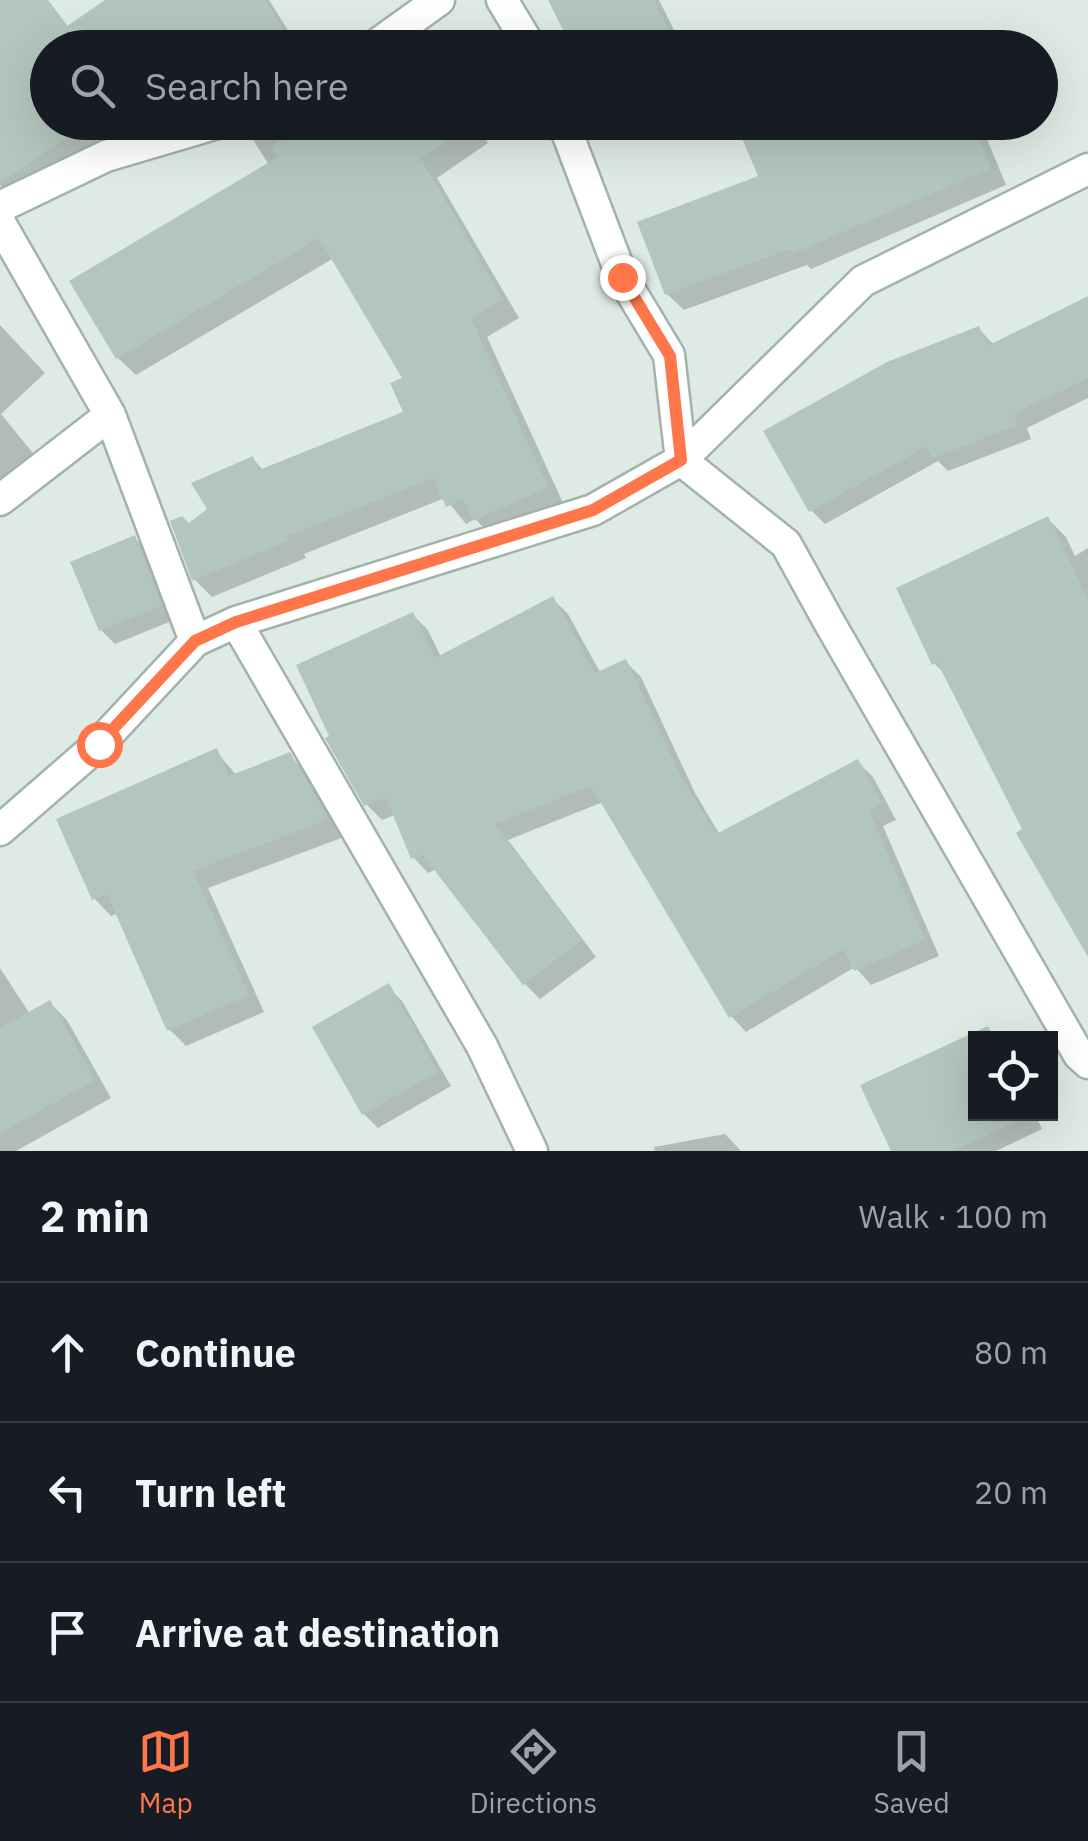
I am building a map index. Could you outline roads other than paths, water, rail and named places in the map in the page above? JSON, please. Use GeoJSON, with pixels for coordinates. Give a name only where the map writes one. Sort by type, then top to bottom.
{"type":"FeatureCollection","features":[{"type":"Feature","properties":{"kind":"street"},"geometry":{"type":"LineString","coordinates":[[397,30],[439,0]]}},
{"type":"Feature","properties":{"kind":"street"},"geometry":{"type":"LineString","coordinates":[[502,0],[520,30]]}},
{"type":"Feature","properties":{"kind":"street"},"geometry":{"type":"LineString","coordinates":[[0,207],[106,156],[160,140]]}},
{"type":"Feature","properties":{"kind":"street"},"geometry":{"type":"LineString","coordinates":[[570,140],[622,277],[670,356],[681,460],[786,544],[1069,1037],[1088,1063]]}},
{"type":"Feature","properties":{"kind":"street"},"geometry":{"type":"LineString","coordinates":[[0,830],[99,744],[195,641],[236,622],[593,510],[681,460],[863,282],[1088,169]]}},
{"type":"Feature","properties":{"kind":"street"},"geometry":{"type":"LineString","coordinates":[[0,224],[110,415],[195,641]]}},
{"type":"Feature","properties":{"kind":"street"},"geometry":{"type":"LineString","coordinates":[[0,500],[110,415]]}},
{"type":"Feature","properties":{"kind":"street"},"geometry":{"type":"LineString","coordinates":[[236,622],[482,1046],[532,1151]]}}]}
